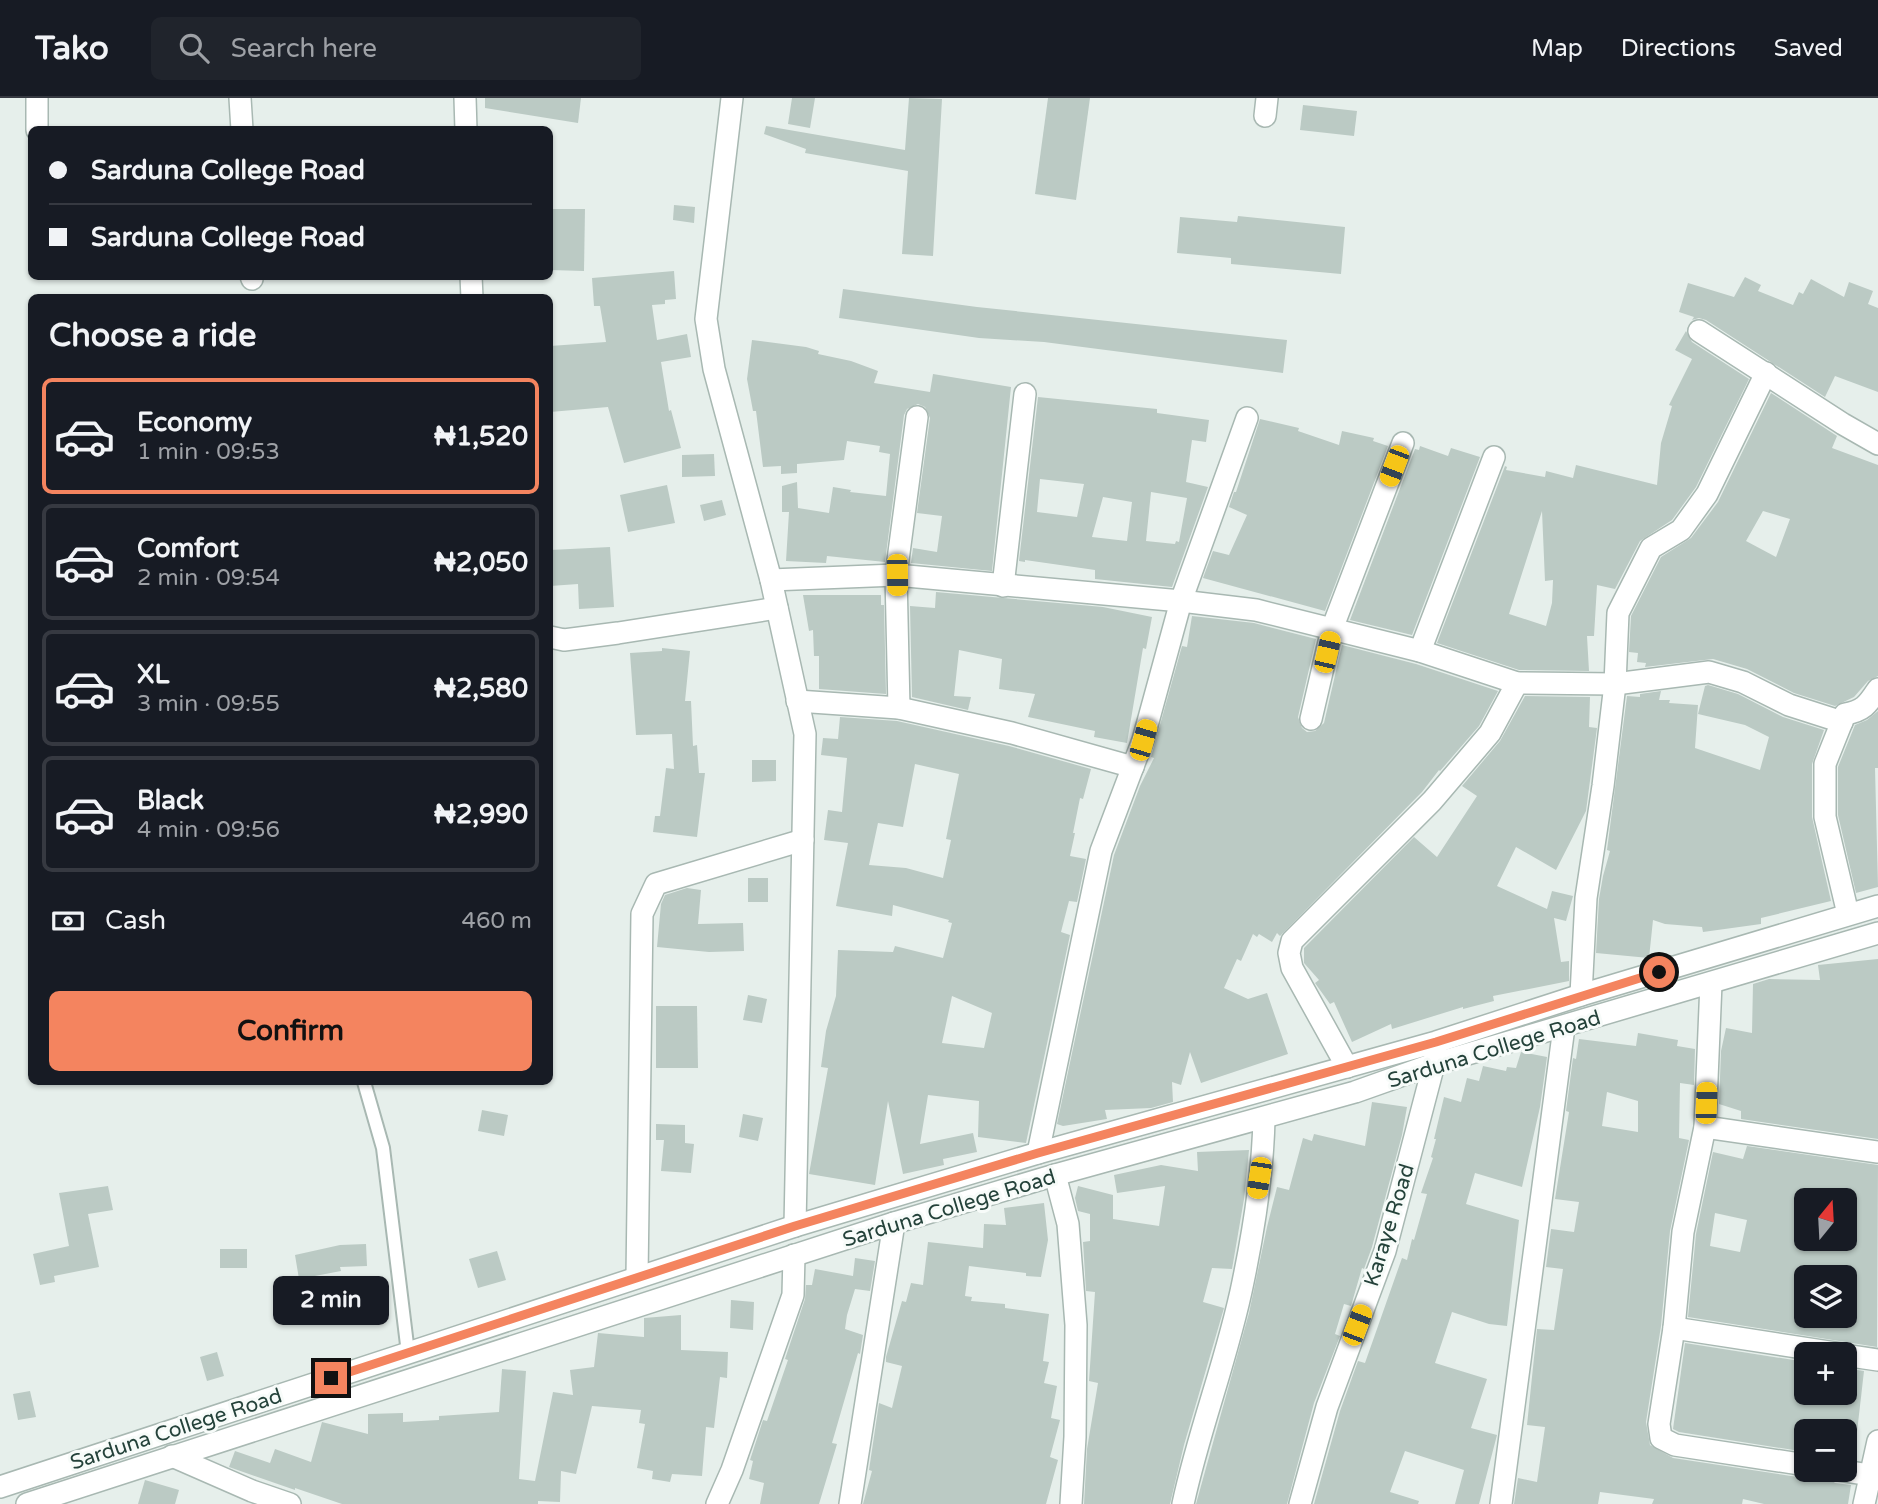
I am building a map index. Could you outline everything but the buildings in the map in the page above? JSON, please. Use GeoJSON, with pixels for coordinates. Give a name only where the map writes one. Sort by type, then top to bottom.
{"type":"FeatureCollection","features":[{"type":"Feature","properties":{"kind":"street"},"geometry":{"type":"LineString","coordinates":[[37,98],[37,126]]}},
{"type":"Feature","properties":{"kind":"street"},"geometry":{"type":"LineString","coordinates":[[240,98],[242,126]]}},
{"type":"Feature","properties":{"kind":"street"},"geometry":{"type":"LineString","coordinates":[[465,98],[466,126]]}},
{"type":"Feature","properties":{"kind":"street"},"geometry":{"type":"LineString","coordinates":[[732,98],[706,319],[713,369],[771,580],[805,734],[795,1226]]}},
{"type":"Feature","properties":{"kind":"street"},"geometry":{"type":"LineString","coordinates":[[1699,331],[1843,425],[1878,443]]}},
{"type":"Feature","properties":{"kind":"street"},"geometry":{"type":"LineString","coordinates":[[1581,995],[1586,898],[1615,684],[1618,613],[1651,548],[1681,530],[1707,494],[1766,373]]}},
{"type":"Feature","properties":{"kind":"street"},"geometry":{"type":"LineString","coordinates":[[1003,586],[1026,394]]}},
{"type":"Feature","properties":{"kind":"street"},"geometry":{"type":"LineString","coordinates":[[899,708],[897,575],[917,417]]}},
{"type":"Feature","properties":{"kind":"street"},"geometry":{"type":"LineString","coordinates":[[1038,1153],[1101,851],[1143,740],[1181,601],[1247,418]]}},
{"type":"Feature","properties":{"kind":"street"},"geometry":{"type":"LineString","coordinates":[[1311,719],[1332,629],[1403,443]]}},
{"type":"Feature","properties":{"kind":"street"},"geometry":{"type":"LineString","coordinates":[[1420,651],[1494,457]]}},
{"type":"Feature","properties":{"kind":"street"},"geometry":{"type":"LineString","coordinates":[[771,580],[897,575],[1256,610],[1420,651],[1517,683],[1615,684],[1709,672],[1743,682],[1789,705],[1842,722]]}},
{"type":"Feature","properties":{"kind":"street"},"geometry":{"type":"LineString","coordinates":[[553,637],[564,639],[618,633],[777,608]]}},
{"type":"Feature","properties":{"kind":"street"},"geometry":{"type":"LineString","coordinates":[[1346,1067],[1292,968],[1289,953],[1292,942],[1432,802],[1490,733],[1517,683]]}},
{"type":"Feature","properties":{"kind":"street"},"geometry":{"type":"LineString","coordinates":[[1848,914],[1825,817],[1825,764],[1845,714],[1858,712],[1869,703],[1878,689]]}},
{"type":"Feature","properties":{"kind":"street"},"geometry":{"type":"LineString","coordinates":[[797,701],[899,708],[1012,733],[1133,767]]}},
{"type":"Feature","properties":{"kind":"street"},"geometry":{"type":"LineString","coordinates":[[638,1278],[642,914],[656,884],[803,840]]}},
{"type":"Feature","properties":{"kind":"street","name":"Sarduna College Road"},"geometry":{"type":"LineString","coordinates":[[0,1487],[795,1226],[1038,1153],[1436,1042],[1581,995],[1878,906]]}},
{"type":"Feature","properties":{"kind":"street","name":"Sarduna College Road"},"geometry":{"type":"LineString","coordinates":[[27,1504],[894,1223],[1055,1175],[1355,1092],[1434,1064],[1878,933]]}},
{"type":"Feature","properties":{"kind":"street"},"geometry":{"type":"LineString","coordinates":[[1711,983],[1705,1127],[1683,1232],[1674,1328],[1659,1424],[1661,1438],[1675,1445],[1794,1463]]}},
{"type":"Feature","properties":{"kind":"street"},"geometry":{"type":"LineString","coordinates":[[1501,1504],[1564,1027]]}},
{"type":"Feature","properties":{"kind":"street","name":"Karaye Road"},"geometry":{"type":"LineString","coordinates":[[1300,1504],[1327,1406],[1385,1251],[1434,1064],[1436,1042]]}},
{"type":"Feature","properties":{"kind":"street"},"geometry":{"type":"LineString","coordinates":[[1182,1113],[1186,1139]]}},
{"type":"Feature","properties":{"kind":"street"},"geometry":{"type":"LineString","coordinates":[[1183,1504],[1193,1458],[1243,1283],[1264,1152],[1264,1118]]}},
{"type":"Feature","properties":{"kind":"street"},"geometry":{"type":"LineString","coordinates":[[1705,1127],[1878,1152]]}},
{"type":"Feature","properties":{"kind":"street"},"geometry":{"type":"LineString","coordinates":[[1055,1175],[1068,1224],[1076,1325],[1075,1437],[1071,1504]]}},
{"type":"Feature","properties":{"kind":"street"},"geometry":{"type":"LineString","coordinates":[[850,1504],[894,1223]]}},
{"type":"Feature","properties":{"kind":"street"},"geometry":{"type":"LineString","coordinates":[[712,1503],[732,1469],[793,1295],[794,1255]]}},
{"type":"Feature","properties":{"kind":"street"},"geometry":{"type":"LineString","coordinates":[[1674,1328],[1794,1347]]}},
{"type":"Feature","properties":{"kind":"street"},"geometry":{"type":"LineString","coordinates":[[1857,1357],[1878,1360]]}},
{"type":"Feature","properties":{"kind":"street"},"geometry":{"type":"LineString","coordinates":[[1864,1504],[1878,1441]]}},
{"type":"Feature","properties":{"kind":"street"},"geometry":{"type":"LineString","coordinates":[[172,1456],[252,1491],[290,1504]]}},
{"type":"Feature","properties":{"kind":"street"},"geometry":{"type":"LineString","coordinates":[[1857,1473],[1870,1475]]}},
{"type":"Feature","properties":{"kind":"lane"},"geometry":{"type":"LineString","coordinates":[[365,1085],[383,1148],[408,1353]]}},
{"type":"Feature","properties":{"kind":"route"},"geometry":{"type":"LineString","coordinates":[[331,1378],[795,1226],[1038,1153],[1436,1042],[1659,972]]}}]}
